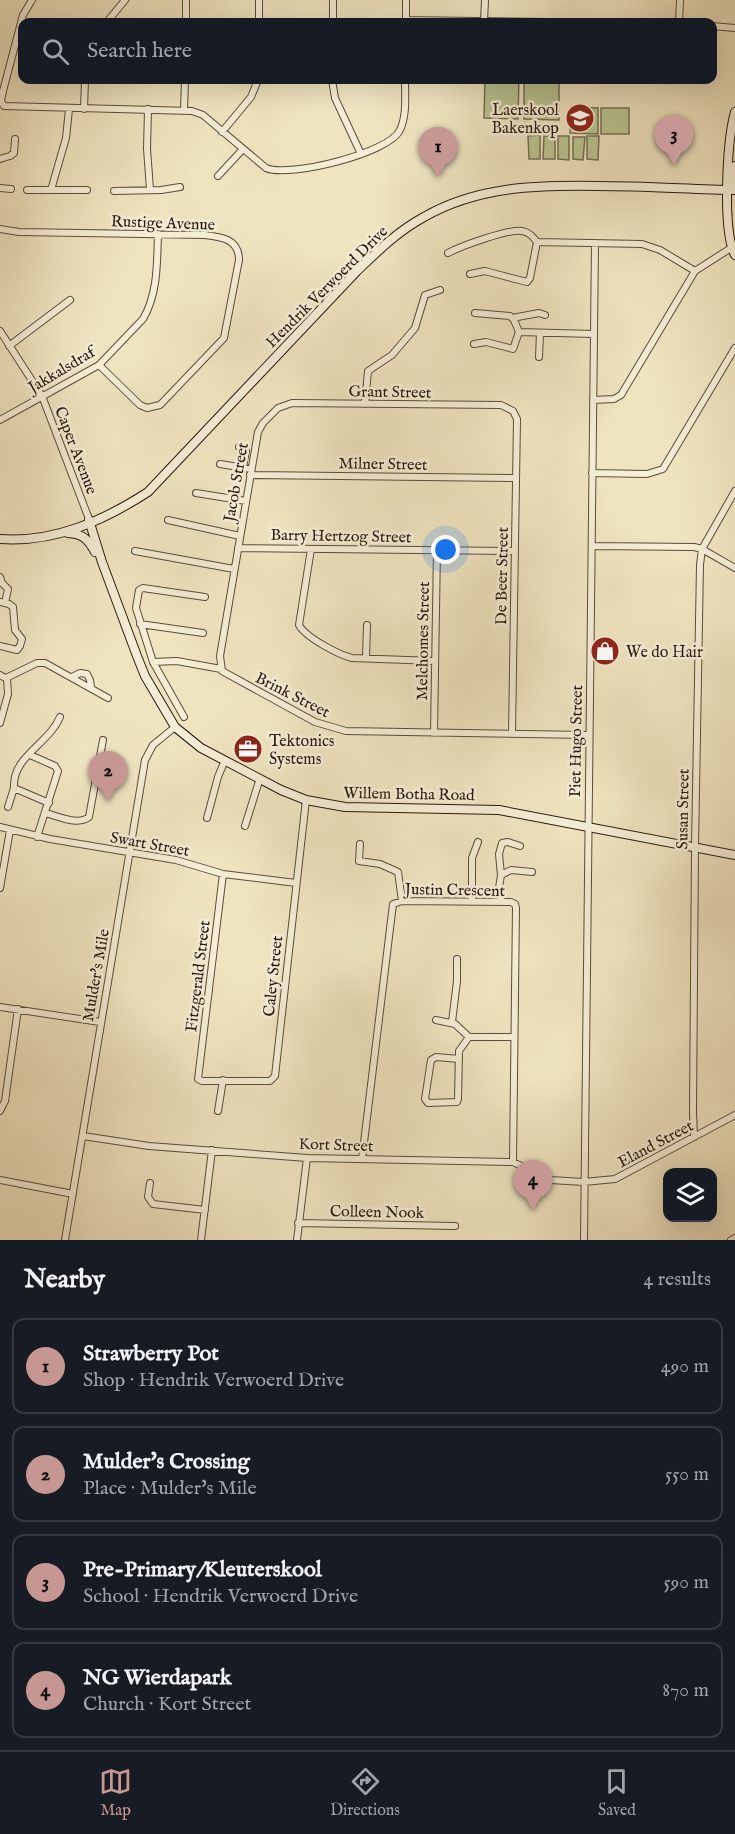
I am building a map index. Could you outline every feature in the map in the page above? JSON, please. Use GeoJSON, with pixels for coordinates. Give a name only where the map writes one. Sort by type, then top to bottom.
{"type":"FeatureCollection","features":[{"type":"Feature","properties":{"kind":"main road"},"geometry":{"type":"LineString","coordinates":[[733,244],[731,130],[735,112]]}},
{"type":"Feature","properties":{"kind":"main road"},"geometry":{"type":"LineString","coordinates":[[733,244],[728,227],[735,166]]}},
{"type":"Feature","properties":{"kind":"main road","name":"Hendrik Verwoerd Drive"},"geometry":{"type":"LineString","coordinates":[[0,539],[31,539],[62,533],[128,505],[148,492],[357,271],[389,241],[426,216],[487,192],[513,188],[548,185],[732,187]]}},
{"type":"Feature","properties":{"kind":"main road","name":"Hendrik Verwoerd Drive"},"geometry":{"type":"LineString","coordinates":[[0,534],[48,532],[89,522]]}},
{"type":"Feature","properties":{"kind":"main road","name":"Willem Botha Road"},"geometry":{"type":"LineString","coordinates":[[89,522],[145,676],[175,727],[201,748],[306,800],[360,808],[497,809],[735,855]]}},
{"type":"Feature","properties":{"kind":"main road"},"geometry":{"type":"LineString","coordinates":[[62,533],[83,536],[102,562]]}},
{"type":"Feature","properties":{"kind":"street"},"geometry":{"type":"LineString","coordinates":[[22,18],[32,0]]}},
{"type":"Feature","properties":{"kind":"street"},"geometry":{"type":"LineString","coordinates":[[110,18],[125,0]]}},
{"type":"Feature","properties":{"kind":"street"},"geometry":{"type":"LineString","coordinates":[[186,0],[186,18]]}},
{"type":"Feature","properties":{"kind":"street"},"geometry":{"type":"LineString","coordinates":[[259,0],[259,18]]}},
{"type":"Feature","properties":{"kind":"street"},"geometry":{"type":"LineString","coordinates":[[333,0],[333,18]]}},
{"type":"Feature","properties":{"kind":"street"},"geometry":{"type":"LineString","coordinates":[[406,0],[406,18]]}},
{"type":"Feature","properties":{"kind":"street"},"geometry":{"type":"LineString","coordinates":[[483,18],[485,0]]}},
{"type":"Feature","properties":{"kind":"street"},"geometry":{"type":"LineString","coordinates":[[679,18],[680,0]]}},
{"type":"Feature","properties":{"kind":"street"},"geometry":{"type":"LineString","coordinates":[[717,26],[735,28]]}},
{"type":"Feature","properties":{"kind":"street"},"geometry":{"type":"LineString","coordinates":[[18,34],[1,101],[5,107],[184,110],[203,115],[266,168],[280,171],[310,169],[361,154],[393,139],[400,131],[404,114],[405,84]]}},
{"type":"Feature","properties":{"kind":"street"},"geometry":{"type":"LineString","coordinates":[[84,109],[86,84]]}},
{"type":"Feature","properties":{"kind":"street"},"geometry":{"type":"LineString","coordinates":[[184,110],[185,84]]}},
{"type":"Feature","properties":{"kind":"street"},"geometry":{"type":"LineString","coordinates":[[222,132],[251,96],[256,84]]}},
{"type":"Feature","properties":{"kind":"street"},"geometry":{"type":"LineString","coordinates":[[333,84],[335,98],[361,154]]}},
{"type":"Feature","properties":{"kind":"street"},"geometry":{"type":"LineString","coordinates":[[51,190],[66,138],[69,109]]}},
{"type":"Feature","properties":{"kind":"street"},"geometry":{"type":"LineString","coordinates":[[148,110],[147,149],[150,189]]}},
{"type":"Feature","properties":{"kind":"street"},"geometry":{"type":"LineString","coordinates":[[0,159],[14,153],[15,139]]}},
{"type":"Feature","properties":{"kind":"street"},"geometry":{"type":"LineString","coordinates":[[218,176],[243,149]]}},
{"type":"Feature","properties":{"kind":"street"},"geometry":{"type":"LineString","coordinates":[[114,191],[180,187]]}},
{"type":"Feature","properties":{"kind":"street"},"geometry":{"type":"LineString","coordinates":[[0,188],[11,189]]}},
{"type":"Feature","properties":{"kind":"street"},"geometry":{"type":"LineString","coordinates":[[27,190],[87,190]]}},
{"type":"Feature","properties":{"kind":"street","name":"Rustige Avenue"},"geometry":{"type":"LineString","coordinates":[[0,229],[214,236],[228,239],[235,246],[239,260],[224,338],[164,401],[155,407],[147,408],[140,405],[99,365]]}},
{"type":"Feature","properties":{"kind":"street"},"geometry":{"type":"LineString","coordinates":[[448,253],[469,244],[516,231],[527,232],[537,242],[636,243],[652,246],[695,271]]}},
{"type":"Feature","properties":{"kind":"street","name":"Jakkalsdraf"},"geometry":{"type":"LineString","coordinates":[[0,420],[99,365],[128,336],[148,311],[154,289],[158,234]]}},
{"type":"Feature","properties":{"kind":"street"},"geometry":{"type":"LineString","coordinates":[[470,274],[485,271],[526,282],[530,278],[537,242]]}},
{"type":"Feature","properties":{"kind":"street","name":"Piet Hugo Street"},"geometry":{"type":"LineString","coordinates":[[584,1240],[595,243]]}},
{"type":"Feature","properties":{"kind":"street"},"geometry":{"type":"LineString","coordinates":[[593,400],[614,399],[624,391],[695,271],[733,244]]}},
{"type":"Feature","properties":{"kind":"street"},"geometry":{"type":"LineString","coordinates":[[366,404],[368,371],[392,355],[415,328],[425,295],[440,290]]}},
{"type":"Feature","properties":{"kind":"street"},"geometry":{"type":"LineString","coordinates":[[9,346],[70,300]]}},
{"type":"Feature","properties":{"kind":"street"},"geometry":{"type":"LineString","coordinates":[[474,344],[486,342],[513,349],[519,332],[512,318],[507,315],[475,313]]}},
{"type":"Feature","properties":{"kind":"street"},"geometry":{"type":"LineString","coordinates":[[512,318],[539,313],[545,315]]}},
{"type":"Feature","properties":{"kind":"street","name":"Caper Avenue"},"geometry":{"type":"LineString","coordinates":[[0,331],[42,396],[89,522]]}},
{"type":"Feature","properties":{"kind":"street"},"geometry":{"type":"LineString","coordinates":[[519,332],[594,334]]}},
{"type":"Feature","properties":{"kind":"street"},"geometry":{"type":"LineString","coordinates":[[539,357],[540,333]]}},
{"type":"Feature","properties":{"kind":"street"},"geometry":{"type":"LineString","coordinates":[[592,473],[647,474],[663,469],[735,348]]}},
{"type":"Feature","properties":{"kind":"street","name":"Grant Street"},"geometry":{"type":"LineString","coordinates":[[263,423],[278,408],[287,404],[501,405],[510,408],[516,419]]}},
{"type":"Feature","properties":{"kind":"street","name":"De Beer Street"},"geometry":{"type":"LineString","coordinates":[[512,733],[516,419]]}},
{"type":"Feature","properties":{"kind":"street","name":"Jacob Street"},"geometry":{"type":"LineString","coordinates":[[238,548],[258,432],[263,423]]}},
{"type":"Feature","properties":{"kind":"street"},"geometry":{"type":"LineString","coordinates":[[239,447],[246,450],[243,467]]}},
{"type":"Feature","properties":{"kind":"street","name":"Milner Street"},"geometry":{"type":"LineString","coordinates":[[220,464],[243,467],[251,472],[516,478]]}},
{"type":"Feature","properties":{"kind":"street","name":"Susan Street"},"geometry":{"type":"LineString","coordinates":[[694,1137],[695,847],[700,565],[702,549],[735,491]]}},
{"type":"Feature","properties":{"kind":"street"},"geometry":{"type":"LineString","coordinates":[[196,493],[246,501]]}},
{"type":"Feature","properties":{"kind":"street"},"geometry":{"type":"LineString","coordinates":[[168,520],[240,537]]}},
{"type":"Feature","properties":{"kind":"street"},"geometry":{"type":"LineString","coordinates":[[592,546],[693,547],[702,549],[735,568]]}},
{"type":"Feature","properties":{"kind":"street"},"geometry":{"type":"LineString","coordinates":[[153,662],[177,661],[221,669],[220,656],[238,548]]}},
{"type":"Feature","properties":{"kind":"street","name":"Barry Hertzog Street"},"geometry":{"type":"LineString","coordinates":[[238,548],[515,551]]}},
{"type":"Feature","properties":{"kind":"street"},"geometry":{"type":"LineString","coordinates":[[310,549],[300,628],[305,634],[343,656],[352,658],[435,661]]}},
{"type":"Feature","properties":{"kind":"street","name":"Melchomes Street"},"geometry":{"type":"LineString","coordinates":[[434,733],[437,550]]}},
{"type":"Feature","properties":{"kind":"street"},"geometry":{"type":"LineString","coordinates":[[135,551],[234,569]]}},
{"type":"Feature","properties":{"kind":"street"},"geometry":{"type":"LineString","coordinates":[[0,577],[8,589],[3,603],[12,605],[15,630],[22,639],[16,650],[0,646]]}},
{"type":"Feature","properties":{"kind":"street"},"geometry":{"type":"LineString","coordinates":[[184,717],[153,662],[136,608],[137,594],[143,588],[205,597]]}},
{"type":"Feature","properties":{"kind":"street"},"geometry":{"type":"LineString","coordinates":[[120,612],[136,608]]}},
{"type":"Feature","properties":{"kind":"street"},"geometry":{"type":"LineString","coordinates":[[140,624],[203,633]]}},
{"type":"Feature","properties":{"kind":"street"},"geometry":{"type":"LineString","coordinates":[[366,658],[368,625]]}},
{"type":"Feature","properties":{"kind":"street"},"geometry":{"type":"LineString","coordinates":[[0,723],[9,690],[3,677],[40,663],[72,676],[80,673],[87,674],[91,687],[108,698]]}},
{"type":"Feature","properties":{"kind":"street","name":"Brink Street"},"geometry":{"type":"LineString","coordinates":[[221,669],[225,674],[315,722],[355,732],[588,735]]}},
{"type":"Feature","properties":{"kind":"street"},"geometry":{"type":"LineString","coordinates":[[8,807],[21,762],[55,727],[60,717]]}},
{"type":"Feature","properties":{"kind":"street","name":"Mulder's Mile"},"geometry":{"type":"LineString","coordinates":[[65,1240],[135,814],[147,754],[158,739],[175,727]]}},
{"type":"Feature","properties":{"kind":"street"},"geometry":{"type":"LineString","coordinates":[[45,813],[77,821],[83,821],[89,817],[102,740]]}},
{"type":"Feature","properties":{"kind":"street"},"geometry":{"type":"LineString","coordinates":[[30,755],[58,768],[57,780],[38,837]]}},
{"type":"Feature","properties":{"kind":"street"},"geometry":{"type":"LineString","coordinates":[[207,818],[225,760]]}},
{"type":"Feature","properties":{"kind":"street"},"geometry":{"type":"LineString","coordinates":[[245,826],[260,778]]}},
{"type":"Feature","properties":{"kind":"street"},"geometry":{"type":"LineString","coordinates":[[14,788],[49,803]]}},
{"type":"Feature","properties":{"kind":"street","name":"Caley Street"},"geometry":{"type":"LineString","coordinates":[[199,1080],[268,1082],[274,1078],[306,800]]}},
{"type":"Feature","properties":{"kind":"street","name":"Swart Street"},"geometry":{"type":"LineString","coordinates":[[0,827],[38,837],[176,860],[223,874],[296,883]]}},
{"type":"Feature","properties":{"kind":"street"},"geometry":{"type":"LineString","coordinates":[[0,888],[10,830]]}},
{"type":"Feature","properties":{"kind":"street"},"geometry":{"type":"LineString","coordinates":[[472,902],[472,858],[478,842]]}},
{"type":"Feature","properties":{"kind":"street"},"geometry":{"type":"LineString","coordinates":[[501,902],[499,854],[502,843],[508,842],[520,846]]}},
{"type":"Feature","properties":{"kind":"street"},"geometry":{"type":"LineString","coordinates":[[360,844],[359,861],[380,864],[398,872],[402,901]]}},
{"type":"Feature","properties":{"kind":"street"},"geometry":{"type":"LineString","coordinates":[[501,875],[511,870],[532,872]]}},
{"type":"Feature","properties":{"kind":"street","name":"Fitzgerald Street"},"geometry":{"type":"LineString","coordinates":[[199,1080],[223,874]]}},
{"type":"Feature","properties":{"kind":"street","name":"Justin Crescent"},"geometry":{"type":"LineString","coordinates":[[362,1159],[393,904],[402,901],[511,902],[516,906],[513,1162]]}},
{"type":"Feature","properties":{"kind":"street"},"geometry":{"type":"LineString","coordinates":[[452,1022],[457,959]]}},
{"type":"Feature","properties":{"kind":"street"},"geometry":{"type":"LineString","coordinates":[[0,1006],[100,1022]]}},
{"type":"Feature","properties":{"kind":"street"},"geometry":{"type":"LineString","coordinates":[[0,1111],[5,1101],[18,1009]]}},
{"type":"Feature","properties":{"kind":"street"},"geometry":{"type":"LineString","coordinates":[[436,1020],[452,1022],[469,1037],[514,1037]]}},
{"type":"Feature","properties":{"kind":"street"},"geometry":{"type":"LineString","coordinates":[[459,1059],[436,1058],[431,1060],[425,1099],[428,1103],[457,1102],[461,1046],[469,1037]]}},
{"type":"Feature","properties":{"kind":"street"},"geometry":{"type":"LineString","coordinates":[[218,1111],[223,1080]]}},
{"type":"Feature","properties":{"kind":"street","name":"Eland Street"},"geometry":{"type":"LineString","coordinates":[[584,1182],[615,1179],[735,1115]]}},
{"type":"Feature","properties":{"kind":"street","name":"Kort Street"},"geometry":{"type":"LineString","coordinates":[[83,1136],[148,1146],[306,1158],[513,1162],[550,1180],[584,1182]]}},
{"type":"Feature","properties":{"kind":"street"},"geometry":{"type":"LineString","coordinates":[[201,1240],[212,1150]]}},
{"type":"Feature","properties":{"kind":"street"},"geometry":{"type":"LineString","coordinates":[[297,1240],[306,1158]]}},
{"type":"Feature","properties":{"kind":"street"},"geometry":{"type":"LineString","coordinates":[[0,1180],[73,1194]]}},
{"type":"Feature","properties":{"kind":"street"},"geometry":{"type":"LineString","coordinates":[[150,1183],[148,1197],[153,1204],[206,1210]]}},
{"type":"Feature","properties":{"kind":"street","name":"Colleen Nook"},"geometry":{"type":"LineString","coordinates":[[298,1223],[455,1226]]}},
{"type":"Feature","properties":{"kind":"street"},"geometry":{"type":"LineString","coordinates":[[731,1240],[735,1238]]}},
{"type":"Feature","properties":{"kind":"green space"},"geometry":{"type":"Polygon","coordinates":[[[485,84],[519,84],[518,119],[484,118],[485,84]]]}},
{"type":"Feature","properties":{"kind":"green space"},"geometry":{"type":"Polygon","coordinates":[[[524,84],[559,84],[559,120],[524,119],[524,84]]]}},
{"type":"Feature","properties":{"kind":"green space"},"geometry":{"type":"Polygon","coordinates":[[[571,107],[598,108],[598,134],[570,133],[571,107]]]}},
{"type":"Feature","properties":{"kind":"green space"},"geometry":{"type":"Polygon","coordinates":[[[601,108],[629,108],[629,134],[601,134],[601,108]]]}},
{"type":"Feature","properties":{"kind":"green space"},"geometry":{"type":"Polygon","coordinates":[[[540,135],[540,159],[529,159],[528,136],[540,135]]]}},
{"type":"Feature","properties":{"kind":"green space"},"geometry":{"type":"Polygon","coordinates":[[[544,136],[555,136],[555,159],[543,159],[544,136]]]}},
{"type":"Feature","properties":{"kind":"green space"},"geometry":{"type":"Polygon","coordinates":[[[558,136],[569,136],[569,160],[558,159],[558,136]]]}},
{"type":"Feature","properties":{"kind":"green space"},"geometry":{"type":"Polygon","coordinates":[[[587,136],[599,136],[598,160],[587,159],[587,136]]]}},
{"type":"Feature","properties":{"kind":"green space"},"geometry":{"type":"Polygon","coordinates":[[[573,137],[585,137],[583,160],[573,159],[573,137]]]}},
{"type":"Feature","properties":{"kind":"place","name":"Laerskool Bakenkop"},"geometry":{"type":"Point","coordinates":[580,118]}},
{"type":"Feature","properties":{"kind":"place","name":"Pre-Primary/Kleuterskool"},"geometry":{"type":"Point","coordinates":[674,165]}},
{"type":"Feature","properties":{"kind":"place","name":"Strawberry Pot"},"geometry":{"type":"Point","coordinates":[438,177]}},
{"type":"Feature","properties":{"kind":"place","name":"We do Hair"},"geometry":{"type":"Point","coordinates":[605,651]}},
{"type":"Feature","properties":{"kind":"place","name":"Tektonics Systems"},"geometry":{"type":"Point","coordinates":[248,749]}},
{"type":"Feature","properties":{"kind":"place","name":"Mulder's Crossing"},"geometry":{"type":"Point","coordinates":[108,801]}},
{"type":"Feature","properties":{"kind":"place","name":"NG Wierdapark"},"geometry":{"type":"Point","coordinates":[533,1210]}}]}
